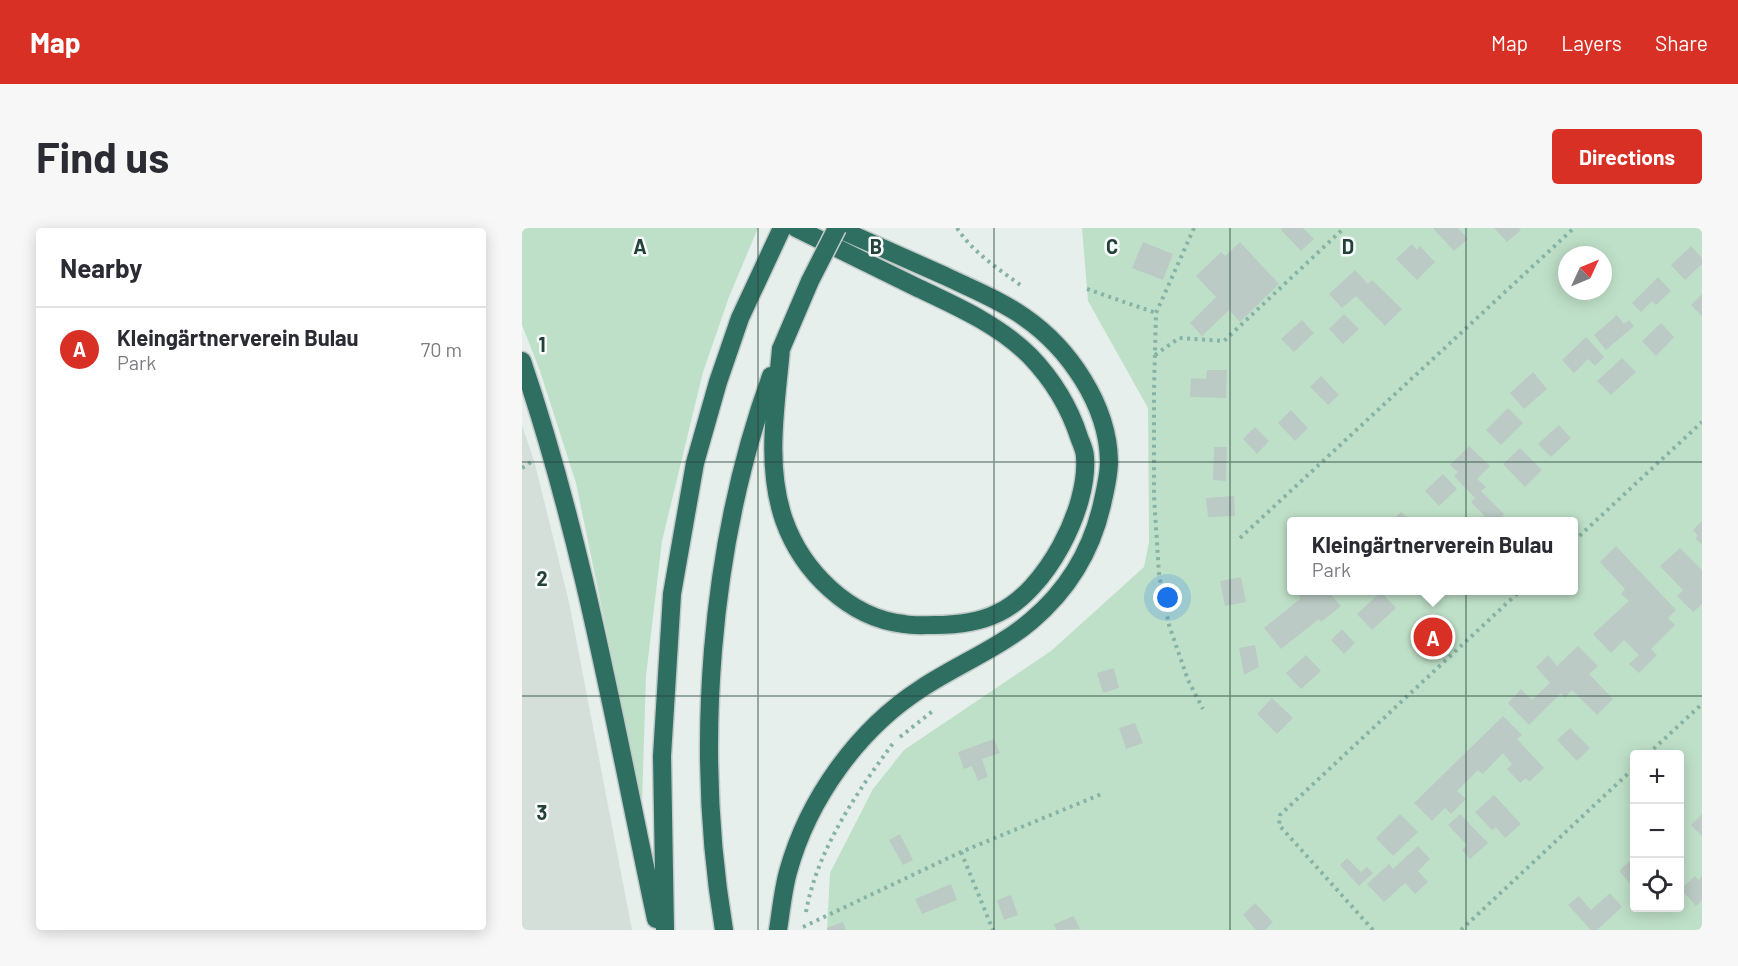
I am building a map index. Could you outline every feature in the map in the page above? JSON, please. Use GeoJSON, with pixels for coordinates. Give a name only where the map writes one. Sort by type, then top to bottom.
{"type":"FeatureCollection","features":[{"type":"Feature","properties":{"kind":"highway"},"geometry":{"type":"LineString","coordinates":[[665,930],[662,756],[672,594],[695,463],[718,382],[740,318],[782,228]]}},
{"type":"Feature","properties":{"kind":"highway"},"geometry":{"type":"LineString","coordinates":[[781,349],[774,430],[777,491],[784,520],[795,544],[829,588],[848,604],[871,616],[903,624],[950,625],[974,622],[1000,612],[1024,594],[1059,553],[1077,512],[1085,455],[1068,406],[1029,355],[1002,333],[973,314],[796,228]]}},
{"type":"Feature","properties":{"kind":"highway"},"geometry":{"type":"LineString","coordinates":[[724,930],[716,884],[709,727],[714,644],[727,544],[738,483],[781,349],[810,281],[837,228],[1000,301],[1044,332],[1083,380],[1106,434],[1109,461],[1107,484],[1095,533],[1083,560],[1051,602],[1031,621],[1009,636],[920,689],[894,709],[870,731],[837,770],[810,817],[791,862],[778,930]]}},
{"type":"Feature","properties":{"kind":"highway"},"geometry":{"type":"LineString","coordinates":[[522,362],[564,498],[590,608],[658,930]]}},
{"type":"Feature","properties":{"kind":"path"},"geometry":{"type":"LineString","coordinates":[[957,228],[964,241],[1029,292]]}},
{"type":"Feature","properties":{"kind":"path"},"geometry":{"type":"LineString","coordinates":[[1194,228],[1156,313],[1154,496],[1159,574],[1169,625],[1188,680],[1203,709]]}},
{"type":"Feature","properties":{"kind":"path"},"geometry":{"type":"LineString","coordinates":[[1155,355],[1179,338],[1224,341],[1344,228]]}},
{"type":"Feature","properties":{"kind":"path"},"geometry":{"type":"LineString","coordinates":[[1240,538],[1574,228]]}},
{"type":"Feature","properties":{"kind":"path"},"geometry":{"type":"LineString","coordinates":[[1087,289],[1156,313]]}},
{"type":"Feature","properties":{"kind":"path"},"geometry":{"type":"LineString","coordinates":[[1578,537],[1702,422]]}},
{"type":"Feature","properties":{"kind":"path"},"geometry":{"type":"LineString","coordinates":[[1373,930],[1279,825],[1280,814],[1517,595]]}},
{"type":"Feature","properties":{"kind":"path"},"geometry":{"type":"LineString","coordinates":[[1652,750],[1702,704]]}},
{"type":"Feature","properties":{"kind":"path"},"geometry":{"type":"LineString","coordinates":[[803,928],[810,891],[823,858],[865,781],[894,741],[941,705]]}},
{"type":"Feature","properties":{"kind":"path"},"geometry":{"type":"LineString","coordinates":[[1461,930],[1630,773]]}},
{"type":"Feature","properties":{"kind":"path"},"geometry":{"type":"LineString","coordinates":[[803,928],[961,852],[1104,794]]}},
{"type":"Feature","properties":{"kind":"path"},"geometry":{"type":"LineString","coordinates":[[961,852],[993,930]]}},
{"type":"Feature","properties":{"kind":"shaded area"},"geometry":{"type":"Polygon","coordinates":[[[522,425],[535,464],[569,602],[632,930],[522,930],[522,425]]]}},
{"type":"Feature","properties":{"kind":"green space"},"geometry":{"type":"Polygon","coordinates":[[[522,228],[758,228],[729,297],[703,372],[662,541],[646,676],[642,804],[576,483],[540,371],[522,325],[522,228]]]}},
{"type":"Feature","properties":{"kind":"green space"},"geometry":{"type":"Polygon","coordinates":[[[1082,228],[1702,228],[1702,930],[827,930],[830,873],[873,789],[904,750],[1051,651],[1144,567],[1149,542],[1148,408],[1088,301],[1082,228]]]}},
{"type":"Feature","properties":{"kind":"building"},"geometry":{"type":"Polygon","coordinates":[[[1282,228],[1303,228],[1314,239],[1301,251],[1281,230],[1282,228]]]}},
{"type":"Feature","properties":{"kind":"building"},"geometry":{"type":"Polygon","coordinates":[[[1433,228],[1458,228],[1468,239],[1454,251],[1433,228]]]}},
{"type":"Feature","properties":{"kind":"building"},"geometry":{"type":"Polygon","coordinates":[[[1494,228],[1519,228],[1521,230],[1507,242],[1494,228]]]}},
{"type":"Feature","properties":{"kind":"building"},"geometry":{"type":"Polygon","coordinates":[[[1143,242],[1173,254],[1163,280],[1132,268],[1143,242]]]}},
{"type":"Feature","properties":{"kind":"building"},"geometry":{"type":"Polygon","coordinates":[[[1240,242],[1279,284],[1240,322],[1229,310],[1202,336],[1190,323],[1216,297],[1196,276],[1221,252],[1225,256],[1240,242]]]}},
{"type":"Feature","properties":{"kind":"building"},"geometry":{"type":"Polygon","coordinates":[[[1412,244],[1417,250],[1420,246],[1435,262],[1417,280],[1396,259],[1412,244]]]}},
{"type":"Feature","properties":{"kind":"building"},"geometry":{"type":"Polygon","coordinates":[[[1691,246],[1702,258],[1702,264],[1685,280],[1671,265],[1691,246]]]}},
{"type":"Feature","properties":{"kind":"building"},"geometry":{"type":"Polygon","coordinates":[[[1355,270],[1368,284],[1372,280],[1402,309],[1385,326],[1356,296],[1342,308],[1329,294],[1355,270]]]}},
{"type":"Feature","properties":{"kind":"building"},"geometry":{"type":"Polygon","coordinates":[[[1658,277],[1671,291],[1656,305],[1652,301],[1641,312],[1632,303],[1658,277]]]}},
{"type":"Feature","properties":{"kind":"building"},"geometry":{"type":"Polygon","coordinates":[[[1702,294],[1702,316],[1691,305],[1702,294]]]}},
{"type":"Feature","properties":{"kind":"building"},"geometry":{"type":"Polygon","coordinates":[[[1344,314],[1359,329],[1343,344],[1329,329],[1344,314]]]}},
{"type":"Feature","properties":{"kind":"building"},"geometry":{"type":"Polygon","coordinates":[[[1617,315],[1624,324],[1629,320],[1634,326],[1606,350],[1594,335],[1617,315]]]}},
{"type":"Feature","properties":{"kind":"building"},"geometry":{"type":"Polygon","coordinates":[[[1302,320],[1314,333],[1294,352],[1281,339],[1302,320]]]}},
{"type":"Feature","properties":{"kind":"building"},"geometry":{"type":"Polygon","coordinates":[[[1661,323],[1674,337],[1656,356],[1642,341],[1661,323]]]}},
{"type":"Feature","properties":{"kind":"building"},"geometry":{"type":"Polygon","coordinates":[[[1586,337],[1604,357],[1595,366],[1588,359],[1574,373],[1562,360],[1586,337]]]}},
{"type":"Feature","properties":{"kind":"building"},"geometry":{"type":"Polygon","coordinates":[[[1622,358],[1636,372],[1611,395],[1597,381],[1622,358]]]}},
{"type":"Feature","properties":{"kind":"building"},"geometry":{"type":"Polygon","coordinates":[[[1207,370],[1227,370],[1226,398],[1190,397],[1191,378],[1206,379],[1207,370]]]}},
{"type":"Feature","properties":{"kind":"building"},"geometry":{"type":"Polygon","coordinates":[[[1533,372],[1547,389],[1524,409],[1510,393],[1533,372]]]}},
{"type":"Feature","properties":{"kind":"building"},"geometry":{"type":"Polygon","coordinates":[[[1321,376],[1339,395],[1328,405],[1310,387],[1321,376]]]}},
{"type":"Feature","properties":{"kind":"building"},"geometry":{"type":"Polygon","coordinates":[[[1508,408],[1523,423],[1501,445],[1486,430],[1508,408]]]}},
{"type":"Feature","properties":{"kind":"building"},"geometry":{"type":"Polygon","coordinates":[[[1291,410],[1308,428],[1295,441],[1278,423],[1291,410]]]}},
{"type":"Feature","properties":{"kind":"building"},"geometry":{"type":"Polygon","coordinates":[[[1559,425],[1571,438],[1551,457],[1538,444],[1559,425]]]}},
{"type":"Feature","properties":{"kind":"building"},"geometry":{"type":"Polygon","coordinates":[[[1255,427],[1269,441],[1257,454],[1243,439],[1255,427]]]}},
{"type":"Feature","properties":{"kind":"building"},"geometry":{"type":"Polygon","coordinates":[[[1469,446],[1490,466],[1477,479],[1486,487],[1481,491],[1504,514],[1501,517],[1485,517],[1471,502],[1475,498],[1454,476],[1458,472],[1450,465],[1469,446]]]}},
{"type":"Feature","properties":{"kind":"building"},"geometry":{"type":"Polygon","coordinates":[[[1214,447],[1227,447],[1226,481],[1213,480],[1214,447]]]}},
{"type":"Feature","properties":{"kind":"building"},"geometry":{"type":"Polygon","coordinates":[[[1520,448],[1542,470],[1525,487],[1503,464],[1520,448]]]}},
{"type":"Feature","properties":{"kind":"building"},"geometry":{"type":"Polygon","coordinates":[[[1443,474],[1457,489],[1439,506],[1425,491],[1443,474]]]}},
{"type":"Feature","properties":{"kind":"building"},"geometry":{"type":"Polygon","coordinates":[[[1234,496],[1235,516],[1208,517],[1206,498],[1234,496]]]}},
{"type":"Feature","properties":{"kind":"building"},"geometry":{"type":"Polygon","coordinates":[[[1401,512],[1406,517],[1396,517],[1401,512]]]}},
{"type":"Feature","properties":{"kind":"building"},"geometry":{"type":"Polygon","coordinates":[[[1702,521],[1702,545],[1695,538],[1698,536],[1693,530],[1702,521]]]}},
{"type":"Feature","properties":{"kind":"building"},"geometry":{"type":"Polygon","coordinates":[[[1616,546],[1676,610],[1668,618],[1675,625],[1651,649],[1657,655],[1639,673],[1629,664],[1639,655],[1624,640],[1611,653],[1593,634],[1629,601],[1621,594],[1625,589],[1600,562],[1616,546]]]}},
{"type":"Feature","properties":{"kind":"building"},"geometry":{"type":"Polygon","coordinates":[[[1680,548],[1702,570],[1702,604],[1693,612],[1677,596],[1683,590],[1660,566],[1680,548]]]}},
{"type":"Feature","properties":{"kind":"building"},"geometry":{"type":"Polygon","coordinates":[[[1241,577],[1246,602],[1225,606],[1220,581],[1241,577]]]}},
{"type":"Feature","properties":{"kind":"building"},"geometry":{"type":"Polygon","coordinates":[[[1298,595],[1331,595],[1341,606],[1321,622],[1319,619],[1281,649],[1264,628],[1301,598],[1298,595]]]}},
{"type":"Feature","properties":{"kind":"building"},"geometry":{"type":"Polygon","coordinates":[[[1378,595],[1384,595],[1396,608],[1372,630],[1357,614],[1378,595]]]}},
{"type":"Feature","properties":{"kind":"building"},"geometry":{"type":"Polygon","coordinates":[[[1342,629],[1355,643],[1344,654],[1331,640],[1342,629]]]}},
{"type":"Feature","properties":{"kind":"building"},"geometry":{"type":"Polygon","coordinates":[[[1255,645],[1259,667],[1244,675],[1239,648],[1255,645]]]}},
{"type":"Feature","properties":{"kind":"building"},"geometry":{"type":"Polygon","coordinates":[[[1578,646],[1598,666],[1589,674],[1613,699],[1597,715],[1572,690],[1565,698],[1561,693],[1529,725],[1508,703],[1521,689],[1532,700],[1550,683],[1536,667],[1548,655],[1557,666],[1578,646]]]}},
{"type":"Feature","properties":{"kind":"building"},"geometry":{"type":"Polygon","coordinates":[[[1306,655],[1321,671],[1301,689],[1286,673],[1306,655]]]}},
{"type":"Feature","properties":{"kind":"building"},"geometry":{"type":"Polygon","coordinates":[[[1114,668],[1119,688],[1103,693],[1097,673],[1114,668]]]}},
{"type":"Feature","properties":{"kind":"building"},"geometry":{"type":"Polygon","coordinates":[[[1272,698],[1293,718],[1277,734],[1257,714],[1272,698]]]}},
{"type":"Feature","properties":{"kind":"building"},"geometry":{"type":"Polygon","coordinates":[[[1503,716],[1522,735],[1517,739],[1544,768],[1529,782],[1526,778],[1520,783],[1507,769],[1512,764],[1503,753],[1483,774],[1478,770],[1457,791],[1466,799],[1451,814],[1445,808],[1432,821],[1414,803],[1503,716]]]}},
{"type":"Feature","properties":{"kind":"building"},"geometry":{"type":"Polygon","coordinates":[[[1135,723],[1143,743],[1126,749],[1119,728],[1135,723]]]}},
{"type":"Feature","properties":{"kind":"building"},"geometry":{"type":"Polygon","coordinates":[[[1570,728],[1590,748],[1577,761],[1557,740],[1570,728]]]}},
{"type":"Feature","properties":{"kind":"building"},"geometry":{"type":"Polygon","coordinates":[[[994,739],[1000,753],[982,759],[988,777],[978,781],[972,766],[964,769],[958,752],[994,739]]]}},
{"type":"Feature","properties":{"kind":"building"},"geometry":{"type":"Polygon","coordinates":[[[1494,795],[1521,824],[1505,838],[1496,827],[1492,830],[1475,812],[1494,795]]]}},
{"type":"Feature","properties":{"kind":"building"},"geometry":{"type":"Polygon","coordinates":[[[1400,814],[1418,832],[1393,856],[1376,838],[1400,814]]]}},
{"type":"Feature","properties":{"kind":"building"},"geometry":{"type":"Polygon","coordinates":[[[1460,814],[1488,843],[1470,859],[1462,850],[1467,845],[1448,825],[1460,814]]]}},
{"type":"Feature","properties":{"kind":"building"},"geometry":{"type":"Polygon","coordinates":[[[1702,814],[1702,836],[1691,825],[1702,814]]]}},
{"type":"Feature","properties":{"kind":"building"},"geometry":{"type":"Polygon","coordinates":[[[900,834],[913,860],[903,865],[889,840],[900,834]]]}},
{"type":"Feature","properties":{"kind":"building"},"geometry":{"type":"Polygon","coordinates":[[[1418,846],[1430,859],[1418,871],[1428,882],[1415,894],[1405,883],[1384,902],[1367,884],[1389,864],[1393,869],[1418,846]]]}},
{"type":"Feature","properties":{"kind":"building"},"geometry":{"type":"Polygon","coordinates":[[[1347,858],[1361,872],[1367,867],[1373,873],[1359,886],[1340,865],[1347,858]]]}},
{"type":"Feature","properties":{"kind":"building"},"geometry":{"type":"Polygon","coordinates":[[[1630,861],[1630,883],[1619,871],[1630,861]]]}},
{"type":"Feature","properties":{"kind":"building"},"geometry":{"type":"Polygon","coordinates":[[[1695,876],[1699,880],[1702,876],[1702,900],[1696,906],[1684,892],[1684,886],[1695,876]]]}},
{"type":"Feature","properties":{"kind":"building"},"geometry":{"type":"Polygon","coordinates":[[[951,884],[957,900],[922,914],[915,899],[951,884]]]}},
{"type":"Feature","properties":{"kind":"building"},"geometry":{"type":"Polygon","coordinates":[[[1610,893],[1622,907],[1597,930],[1591,930],[1568,905],[1579,896],[1591,910],[1610,893]]]}},
{"type":"Feature","properties":{"kind":"building"},"geometry":{"type":"Polygon","coordinates":[[[1011,895],[1018,915],[1004,920],[997,900],[1011,895]]]}},
{"type":"Feature","properties":{"kind":"building"},"geometry":{"type":"Polygon","coordinates":[[[1255,903],[1273,922],[1265,930],[1256,930],[1243,915],[1255,903]]]}},
{"type":"Feature","properties":{"kind":"building"},"geometry":{"type":"Polygon","coordinates":[[[1074,916],[1080,929],[1056,930],[1054,924],[1074,916]]]}},
{"type":"Feature","properties":{"kind":"building"},"geometry":{"type":"Polygon","coordinates":[[[843,922],[846,930],[827,930],[827,928],[843,922]]]}},
{"type":"Feature","properties":{"kind":"place","name":"Kleingärtnerverein Bulau"},"geometry":{"type":"Point","coordinates":[1433,637]}}]}
